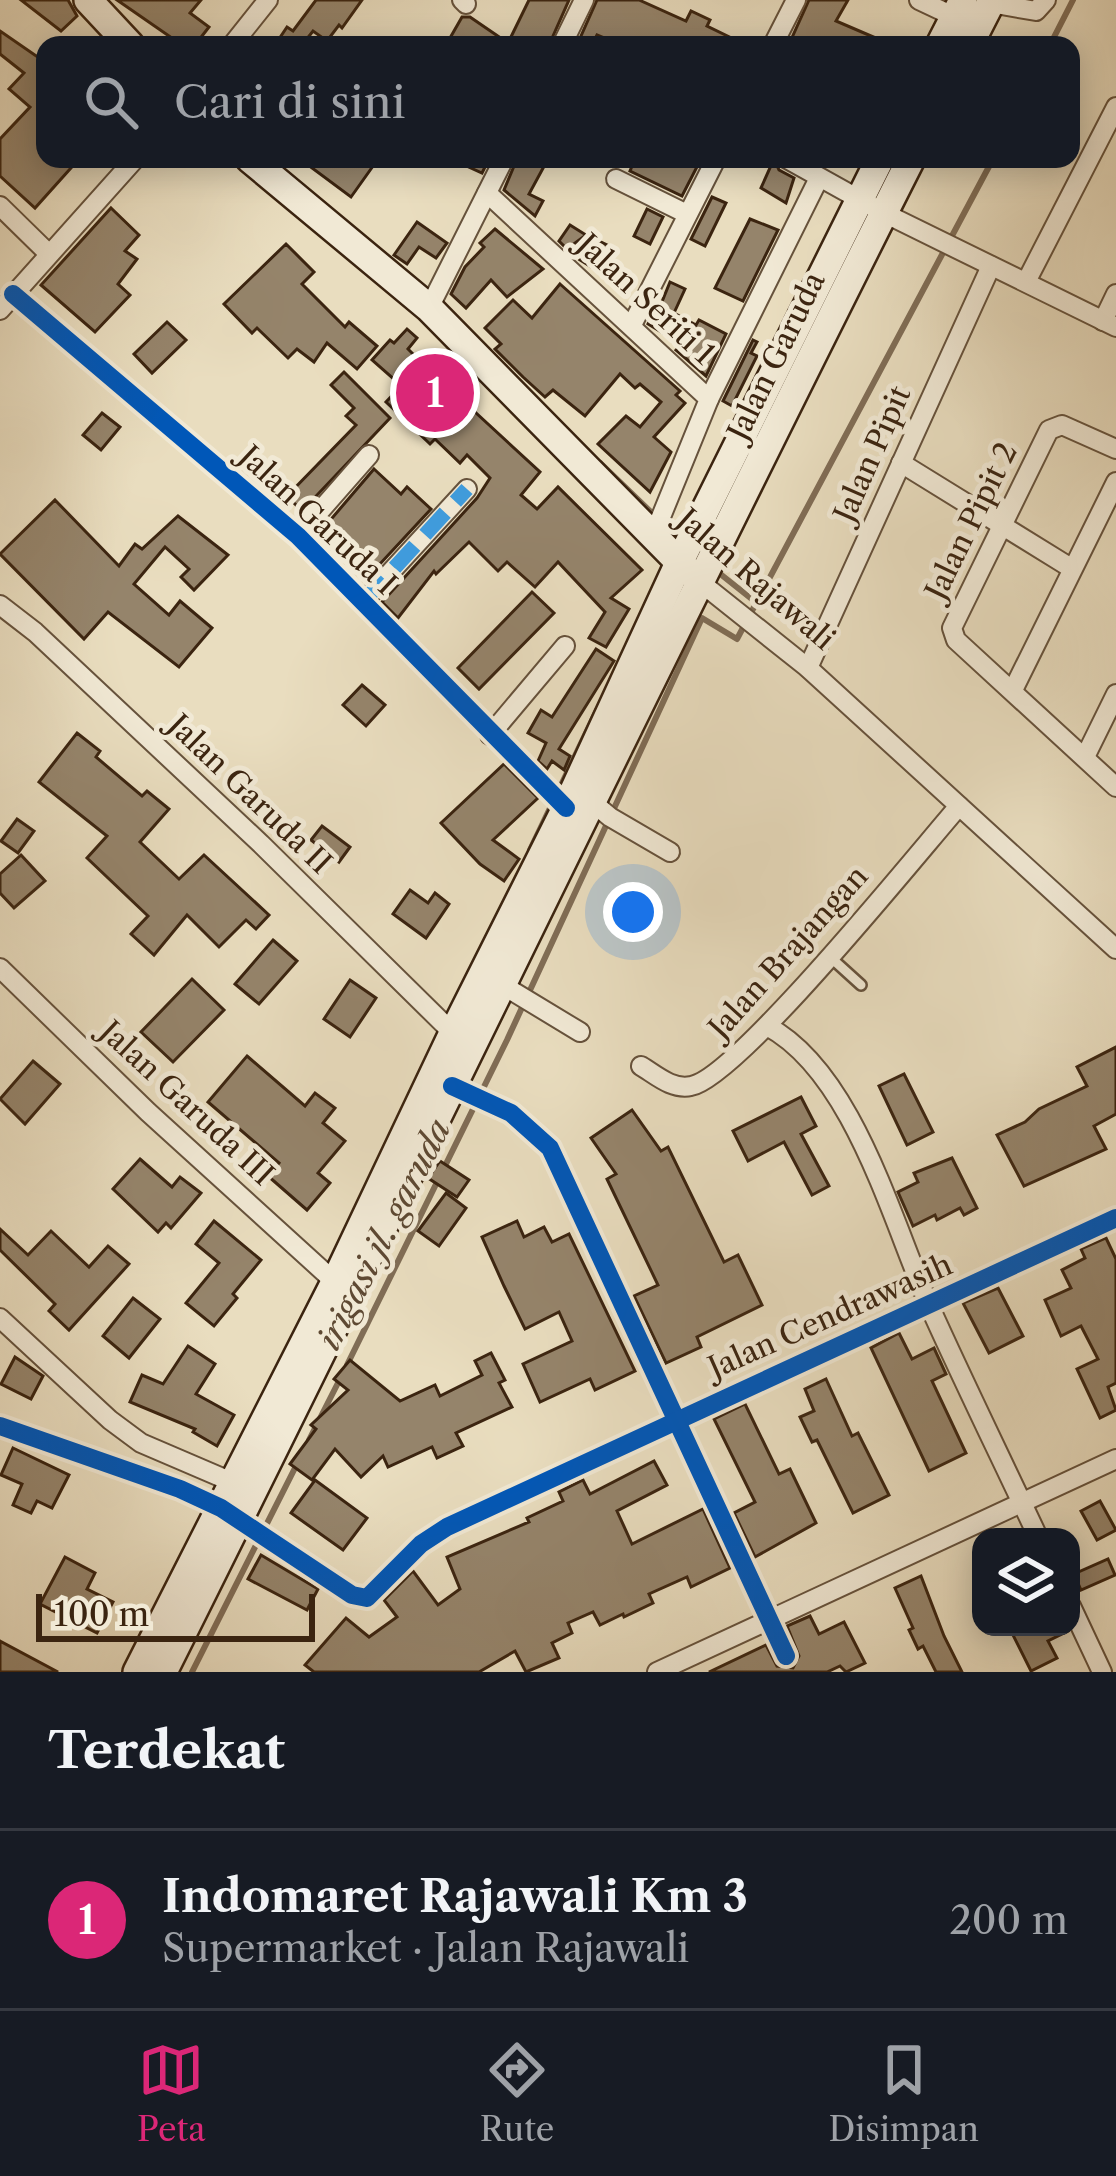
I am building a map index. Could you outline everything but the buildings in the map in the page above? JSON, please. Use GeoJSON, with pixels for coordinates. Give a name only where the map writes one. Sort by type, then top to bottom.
{"type":"FeatureCollection","features":[{"type":"Feature","properties":{"kind":"main road"},"geometry":{"type":"LineString","coordinates":[[88,0],[122,36]]}},
{"type":"Feature","properties":{"kind":"main road"},"geometry":{"type":"LineString","coordinates":[[948,36],[975,5]]}},
{"type":"Feature","properties":{"kind":"main road"},"geometry":{"type":"LineString","coordinates":[[970,36],[975,5]]}},
{"type":"Feature","properties":{"kind":"main road","name":"Jalan Rajawali"},"geometry":{"type":"LineString","coordinates":[[261,168],[429,308],[690,572]]}},
{"type":"Feature","properties":{"kind":"main road","name":"Jalan Garuda"},"geometry":{"type":"LineString","coordinates":[[872,206],[878,168]]}},
{"type":"Feature","properties":{"kind":"main road","name":"Jalan Garuda"},"geometry":{"type":"LineString","coordinates":[[596,812],[690,572],[872,206],[904,168]]}},
{"type":"Feature","properties":{"kind":"main road"},"geometry":{"type":"LineString","coordinates":[[461,1040],[518,992],[596,812]]}},
{"type":"Feature","properties":{"kind":"main road"},"geometry":{"type":"LineString","coordinates":[[163,1672],[245,1526],[244,1487],[289,1395],[335,1282],[461,1040],[596,812]]}},
{"type":"Feature","properties":{"kind":"main road"},"geometry":{"type":"LineString","coordinates":[[289,1395],[473,1094],[461,1040]]}},
{"type":"Feature","properties":{"kind":"main road"},"geometry":{"type":"LineString","coordinates":[[137,1672],[245,1526]]}},
{"type":"Feature","properties":{"kind":"street"},"geometry":{"type":"LineString","coordinates":[[239,36],[268,0]]}},
{"type":"Feature","properties":{"kind":"street"},"geometry":{"type":"LineString","coordinates":[[566,36],[584,0]]}},
{"type":"Feature","properties":{"kind":"street"},"geometry":{"type":"LineString","coordinates":[[778,36],[796,0]]}},
{"type":"Feature","properties":{"kind":"street"},"geometry":{"type":"LineString","coordinates":[[919,0],[1036,11],[1046,0]]}},
{"type":"Feature","properties":{"kind":"street"},"geometry":{"type":"LineString","coordinates":[[1026,282],[1116,107]]}},
{"type":"Feature","properties":{"kind":"street"},"geometry":{"type":"LineString","coordinates":[[6,302],[128,168]]}},
{"type":"Feature","properties":{"kind":"street"},"geometry":{"type":"LineString","coordinates":[[429,308],[500,168]]}},
{"type":"Feature","properties":{"kind":"street"},"geometry":{"type":"LineString","coordinates":[[632,325],[711,168]]}},
{"type":"Feature","properties":{"kind":"street"},"geometry":{"type":"LineString","coordinates":[[802,168],[1110,324],[1116,294]]}},
{"type":"Feature","properties":{"kind":"street"},"geometry":{"type":"LineString","coordinates":[[710,399],[818,178]]}},
{"type":"Feature","properties":{"kind":"street"},"geometry":{"type":"LineString","coordinates":[[616,179],[687,214]]}},
{"type":"Feature","properties":{"kind":"street","name":"Jalan Seriti 1"},"geometry":{"type":"LineString","coordinates":[[487,193],[710,399],[654,534]]}},
{"type":"Feature","properties":{"kind":"street"},"geometry":{"type":"LineString","coordinates":[[0,206],[49,254]]}},
{"type":"Feature","properties":{"kind":"street","name":"Jalan Pipit"},"geometry":{"type":"LineString","coordinates":[[808,668],[991,266]]}},
{"type":"Feature","properties":{"kind":"street","name":"Jalan Garuda I"},"geometry":{"type":"LineString","coordinates":[[6,302],[298,536],[490,735],[596,812],[670,852]]}},
{"type":"Feature","properties":{"kind":"street","name":"Jalan Pipit 2"},"geometry":{"type":"LineString","coordinates":[[1013,690],[956,640],[953,626],[1054,426],[1062,425],[1116,449]]}},
{"type":"Feature","properties":{"kind":"street"},"geometry":{"type":"LineString","coordinates":[[298,536],[369,455]]}},
{"type":"Feature","properties":{"kind":"street"},"geometry":{"type":"LineString","coordinates":[[901,463],[1072,568]]}},
{"type":"Feature","properties":{"kind":"street"},"geometry":{"type":"LineString","coordinates":[[1116,482],[1013,690],[1116,787]]}},
{"type":"Feature","properties":{"kind":"street"},"geometry":{"type":"LineString","coordinates":[[364,601],[467,489]]}},
{"type":"Feature","properties":{"kind":"street","name":"Jalan Rajawali"},"geometry":{"type":"LineString","coordinates":[[690,572],[808,668],[1116,949]]}},
{"type":"Feature","properties":{"kind":"street","name":"Jalan Garuda II"},"geometry":{"type":"LineString","coordinates":[[0,605],[35,632],[261,844],[461,1040]]}},
{"type":"Feature","properties":{"kind":"street"},"geometry":{"type":"LineString","coordinates":[[490,735],[565,646]]}},
{"type":"Feature","properties":{"kind":"street"},"geometry":{"type":"LineString","coordinates":[[1085,757],[1116,694]]}},
{"type":"Feature","properties":{"kind":"street","name":"Jalan Brajangan"},"geometry":{"type":"LineString","coordinates":[[641,1066],[672,1085],[695,1086],[718,1071],[767,1026],[959,806]]}},
{"type":"Feature","properties":{"kind":"street","name":"Jalan Garuda III"},"geometry":{"type":"LineString","coordinates":[[0,968],[148,1112],[335,1282]]}},
{"type":"Feature","properties":{"kind":"street"},"geometry":{"type":"LineString","coordinates":[[518,992],[580,1032]]}},
{"type":"Feature","properties":{"kind":"street"},"geometry":{"type":"LineString","coordinates":[[767,1026],[788,1037],[812,1060],[852,1123],[929,1305],[1034,1528]]}},
{"type":"Feature","properties":{"kind":"street"},"geometry":{"type":"LineString","coordinates":[[473,1094],[526,1124],[550,1148],[786,1656]]}},
{"type":"Feature","properties":{"kind":"street","name":"Jalan Cendrawasih"},"geometry":{"type":"LineString","coordinates":[[245,1526],[352,1594],[367,1598],[421,1544],[447,1526],[1116,1218]]}},
{"type":"Feature","properties":{"kind":"street"},"geometry":{"type":"LineString","coordinates":[[0,1318],[141,1443],[244,1487]]}},
{"type":"Feature","properties":{"kind":"street"},"geometry":{"type":"LineString","coordinates":[[0,1426],[135,1470],[245,1526]]}},
{"type":"Feature","properties":{"kind":"street"},"geometry":{"type":"LineString","coordinates":[[657,1672],[1116,1459]]}},
{"type":"Feature","properties":{"kind":"street"},"geometry":{"type":"LineString","coordinates":[[1080,1625],[1102,1672]]}},
{"type":"Feature","properties":{"kind":"lane"},"geometry":{"type":"LineString","coordinates":[[828,956],[861,985]]}},
{"type":"Feature","properties":{"kind":"waterway"},"geometry":{"type":"LineString","coordinates":[[1055,36],[1073,0]]}},
{"type":"Feature","properties":{"kind":"waterway","name":"irigasi jl. garuda"},"geometry":{"type":"LineString","coordinates":[[347,1365],[507,1040],[702,618],[737,639],[988,168]]}},
{"type":"Feature","properties":{"kind":"waterway"},"geometry":{"type":"LineString","coordinates":[[600,463],[655,516]]}},
{"type":"Feature","properties":{"kind":"waterway"},"geometry":{"type":"LineString","coordinates":[[714,569],[758,604]]}},
{"type":"Feature","properties":{"kind":"waterway"},"geometry":{"type":"LineString","coordinates":[[530,850],[597,710]]}},
{"type":"Feature","properties":{"kind":"waterway","name":"irigasi jl. garuda"},"geometry":{"type":"LineString","coordinates":[[309,1440],[341,1377]]}},
{"type":"Feature","properties":{"kind":"waterway","name":"irigasi jl. garuda"},"geometry":{"type":"LineString","coordinates":[[192,1672],[298,1462]]}},
{"type":"Feature","properties":{"kind":"marked path"},"geometry":{"type":"LineString","coordinates":[[364,601],[467,489]]}},
{"type":"Feature","properties":{"kind":"cycle path"},"geometry":{"type":"LineString","coordinates":[[13,294],[298,536],[566,808]]}},
{"type":"Feature","properties":{"kind":"cycle path"},"geometry":{"type":"LineString","coordinates":[[452,1086],[511,1113],[550,1148],[786,1656]]}},
{"type":"Feature","properties":{"kind":"cycle path"},"geometry":{"type":"LineString","coordinates":[[0,1426],[221,1508],[352,1595],[367,1598],[421,1544],[447,1527],[1116,1218]]}},
{"type":"Feature","properties":{"kind":"place","name":"Indomaret Rajawali Km 3"},"geometry":{"type":"Point","coordinates":[435,393]}}]}
